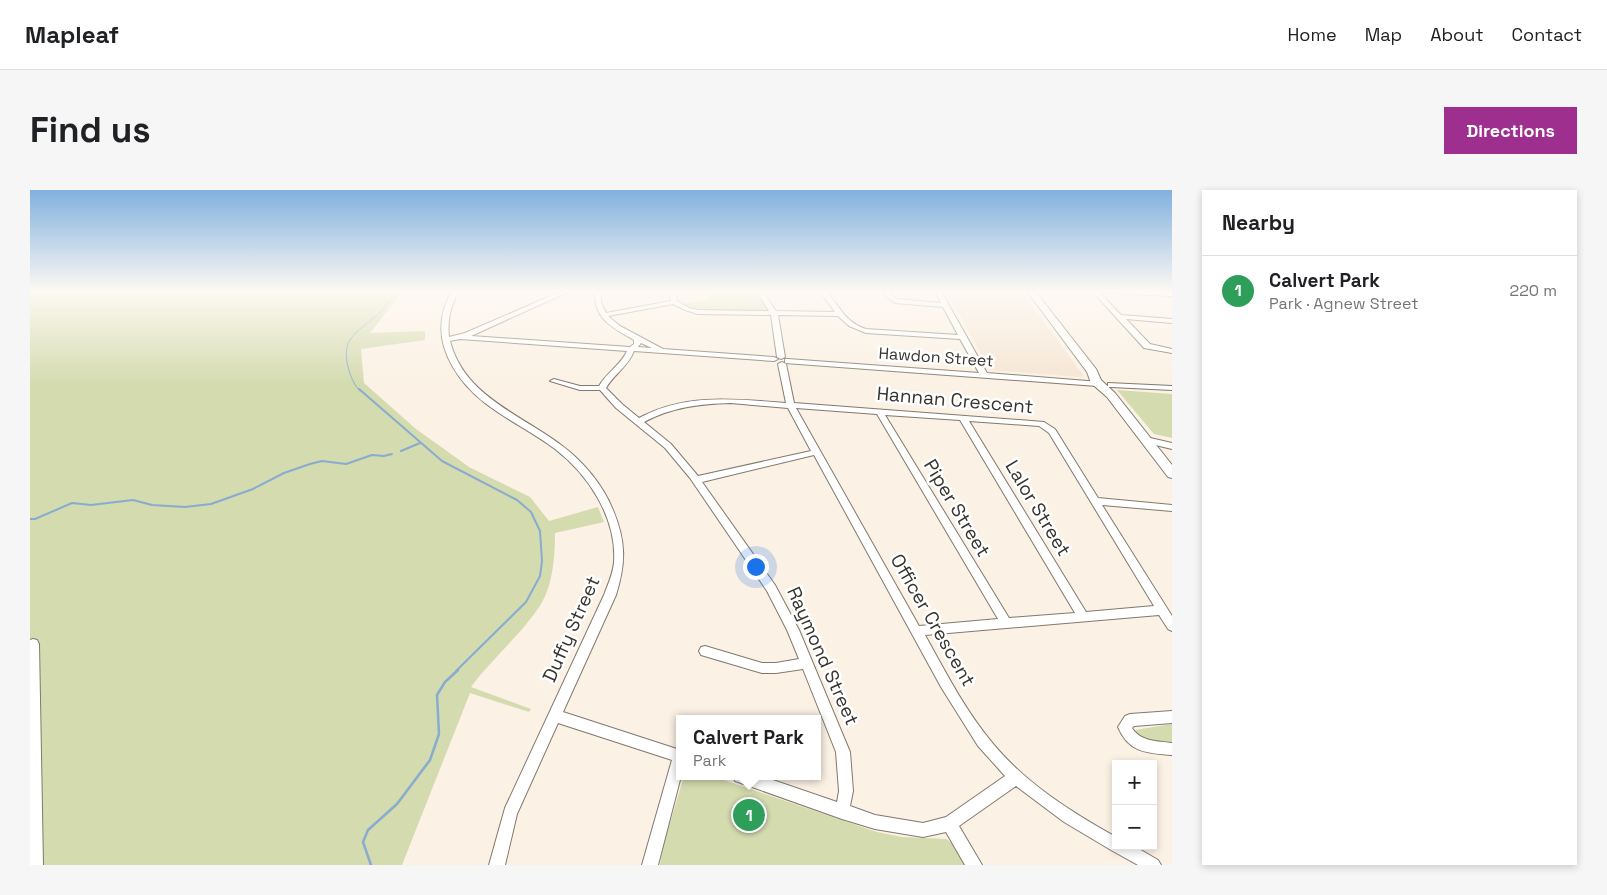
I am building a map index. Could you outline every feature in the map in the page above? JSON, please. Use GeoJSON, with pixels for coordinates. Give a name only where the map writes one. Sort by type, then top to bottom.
{"type":"FeatureCollection","features":[{"type":"Feature","properties":{"kind":"main road"},"geometry":{"type":"LineString","coordinates":[[1056,322],[1172,474]]}},
{"type":"Feature","properties":{"kind":"street","name":"Duffy Street"},"geometry":{"type":"LineString","coordinates":[[444,322],[445,340],[452,359],[465,378],[485,399],[556,445],[585,472],[610,511],[616,534],[619,559],[610,595],[510,814],[497,865]]}},
{"type":"Feature","properties":{"kind":"street"},"geometry":{"type":"LineString","coordinates":[[445,340],[462,337],[496,322]]}},
{"type":"Feature","properties":{"kind":"street"},"geometry":{"type":"LineString","coordinates":[[612,322],[636,338],[666,352]]}},
{"type":"Feature","properties":{"kind":"street","name":"Officer Crescent"},"geometry":{"type":"LineString","coordinates":[[775,322],[790,404],[945,683],[997,758],[1016,776],[1064,814],[1112,843]]}},
{"type":"Feature","properties":{"kind":"street"},"geometry":{"type":"LineString","coordinates":[[846,322],[848,325],[866,331],[963,337]]}},
{"type":"Feature","properties":{"kind":"street"},"geometry":{"type":"LineString","coordinates":[[955,322],[983,374]]}},
{"type":"Feature","properties":{"kind":"street"},"geometry":{"type":"LineString","coordinates":[[1125,322],[1147,346],[1172,351]]}},
{"type":"Feature","properties":{"kind":"street"},"geometry":{"type":"LineString","coordinates":[[479,330],[478,336],[483,339]]}},
{"type":"Feature","properties":{"kind":"street","name":"Hawdon Street"},"geometry":{"type":"LineString","coordinates":[[462,337],[1172,388]]}},
{"type":"Feature","properties":{"kind":"street"},"geometry":{"type":"LineString","coordinates":[[554,380],[580,388],[602,388],[607,378],[626,360],[630,349],[637,345],[638,340],[636,338]]}},
{"type":"Feature","properties":{"kind":"street","name":"Raymond Street"},"geometry":{"type":"LineString","coordinates":[[602,388],[619,406],[640,421],[668,446],[696,480],[771,588],[793,630],[843,752],[846,791],[842,812]]}},
{"type":"Feature","properties":{"kind":"street","name":"Hannan Crescent"},"geometry":{"type":"LineString","coordinates":[[640,421],[670,407],[702,401],[790,404],[1041,424],[1052,431],[1172,626]]}},
{"type":"Feature","properties":{"kind":"street","name":"Piper Street"},"geometry":{"type":"LineString","coordinates":[[878,412],[1006,623]]}},
{"type":"Feature","properties":{"kind":"street","name":"Lalor Street"},"geometry":{"type":"LineString","coordinates":[[963,418],[1083,616]]}},
{"type":"Feature","properties":{"kind":"street"},"geometry":{"type":"LineString","coordinates":[[1146,440],[1172,446]]}},
{"type":"Feature","properties":{"kind":"street"},"geometry":{"type":"LineString","coordinates":[[696,480],[817,452]]}},
{"type":"Feature","properties":{"kind":"street"},"geometry":{"type":"LineString","coordinates":[[1095,501],[1172,508]]}},
{"type":"Feature","properties":{"kind":"street"},"geometry":{"type":"LineString","coordinates":[[916,631],[1162,610]]}},
{"type":"Feature","properties":{"kind":"street"},"geometry":{"type":"LineString","coordinates":[[33,644],[35,865]]}},
{"type":"Feature","properties":{"kind":"street"},"geometry":{"type":"LineString","coordinates":[[705,651],[762,668],[776,668],[806,663]]}},
{"type":"Feature","properties":{"kind":"street"},"geometry":{"type":"LineString","coordinates":[[554,716],[676,755]]}},
{"type":"Feature","properties":{"kind":"street"},"geometry":{"type":"LineString","coordinates":[[1172,717],[1130,720],[1125,727],[1129,736],[1139,744],[1172,750]]}},
{"type":"Feature","properties":{"kind":"street"},"geometry":{"type":"LineString","coordinates":[[650,865],[676,771]]}},
{"type":"Feature","properties":{"kind":"street"},"geometry":{"type":"LineString","coordinates":[[751,780],[875,822],[923,830],[949,824],[1016,776]]}},
{"type":"Feature","properties":{"kind":"street"},"geometry":{"type":"LineString","coordinates":[[949,824],[974,865]]}},
{"type":"Feature","properties":{"kind":"street","name":"Officer Crescent"},"geometry":{"type":"LineString","coordinates":[[1125,850],[1153,865]]}},
{"type":"Feature","properties":{"kind":"shaded area"},"geometry":{"type":"Polygon","coordinates":[[[964,322],[1044,322],[1083,375],[1082,377],[990,370],[964,322]]]}},
{"type":"Feature","properties":{"kind":"green space"},"geometry":{"type":"Polygon","coordinates":[[[30,322],[378,322],[370,333],[425,331],[425,340],[361,349],[364,383],[416,429],[469,467],[530,497],[549,521],[598,507],[604,522],[555,533],[551,579],[541,604],[534,615],[471,687],[531,709],[529,712],[470,693],[402,865],[30,865],[30,322]]]}},
{"type":"Feature","properties":{"kind":"green space"},"geometry":{"type":"Polygon","coordinates":[[[1117,390],[1172,394],[1172,438],[1154,434],[1117,390]]]}},
{"type":"Feature","properties":{"kind":"green space"},"geometry":{"type":"Polygon","coordinates":[[[1172,724],[1172,744],[1145,740],[1137,735],[1135,730],[1172,724]]]}},
{"type":"Feature","properties":{"kind":"green space"},"geometry":{"type":"Polygon","coordinates":[[[683,780],[724,780],[877,832],[902,837],[946,839],[952,843],[966,865],[660,865],[663,846],[683,780]]]}},
{"type":"Feature","properties":{"kind":"waterway"},"geometry":{"type":"LineString","coordinates":[[360,391],[350,374],[346,352],[350,340],[368,322]]}},
{"type":"Feature","properties":{"kind":"waterway"},"geometry":{"type":"LineString","coordinates":[[359,389],[442,461],[517,500],[531,512],[540,531],[542,561],[540,576],[526,602],[456,671]]}},
{"type":"Feature","properties":{"kind":"waterway"},"geometry":{"type":"LineString","coordinates":[[401,451],[420,443]]}},
{"type":"Feature","properties":{"kind":"waterway"},"geometry":{"type":"LineString","coordinates":[[30,519],[35,519],[72,503],[91,505],[133,500],[152,505],[185,507],[211,504],[253,489],[284,473],[310,464],[322,461],[346,464],[372,455],[384,456],[392,454]]}},
{"type":"Feature","properties":{"kind":"waterway"},"geometry":{"type":"LineString","coordinates":[[371,865],[363,842],[368,830],[397,804],[430,760],[439,734],[437,695],[445,682],[458,670]]}},
{"type":"Feature","properties":{"kind":"place","name":"Calvert Park"},"geometry":{"type":"Point","coordinates":[749,815]}}]}
